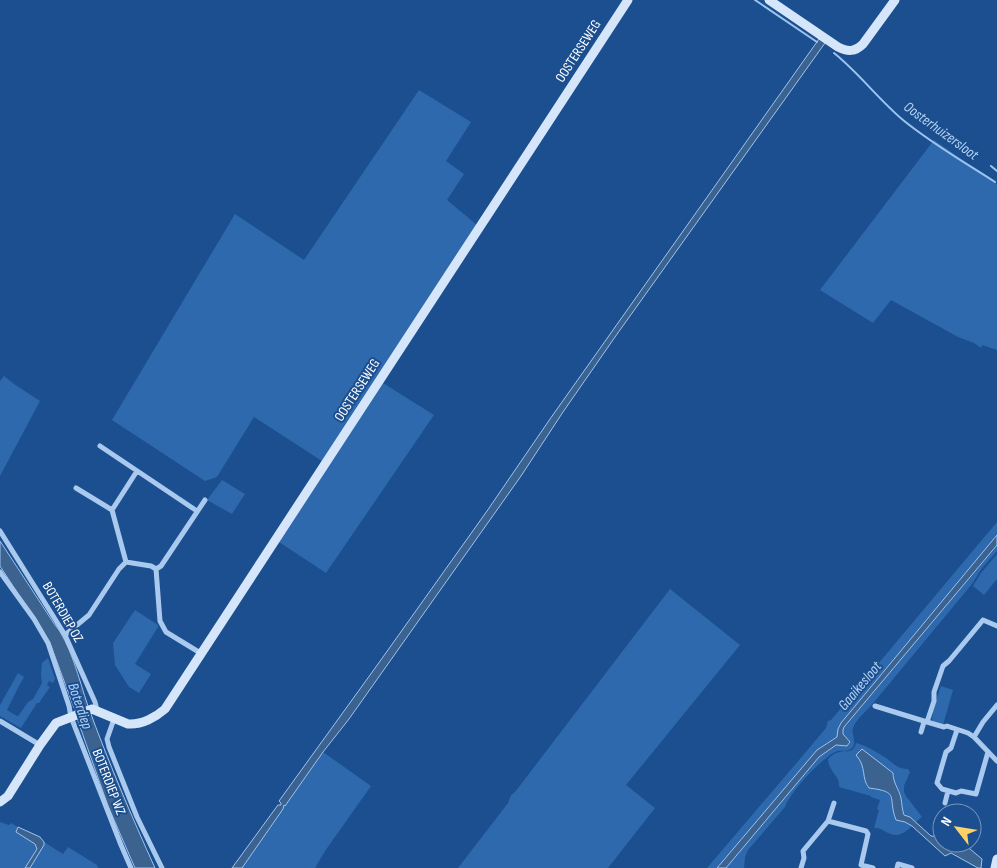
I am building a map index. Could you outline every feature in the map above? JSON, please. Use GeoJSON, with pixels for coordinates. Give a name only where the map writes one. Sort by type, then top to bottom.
{"type":"FeatureCollection","features":[{"type":"Feature","properties":{"kind":"street","name":"OOSTERSEWEG"},"geometry":{"type":"LineString","coordinates":[[94,709],[114,719],[134,724],[157,716],[166,709],[628,0]]}},
{"type":"Feature","properties":{"kind":"street"},"geometry":{"type":"LineString","coordinates":[[768,0],[838,47],[849,51],[858,49],[863,44],[895,0]]}},
{"type":"Feature","properties":{"kind":"street"},"geometry":{"type":"LineString","coordinates":[[100,446],[197,511]]}},
{"type":"Feature","properties":{"kind":"street"},"geometry":{"type":"LineString","coordinates":[[112,510],[137,471]]}},
{"type":"Feature","properties":{"kind":"street"},"geometry":{"type":"LineString","coordinates":[[76,488],[112,510],[126,562]]}},
{"type":"Feature","properties":{"kind":"street"},"geometry":{"type":"LineString","coordinates":[[156,569],[161,566],[204,500]]}},
{"type":"Feature","properties":{"kind":"street","name":"BOTERDIEP OZ"},"geometry":{"type":"LineString","coordinates":[[0,531],[65,634],[95,702],[94,709]]}},
{"type":"Feature","properties":{"kind":"street"},"geometry":{"type":"LineString","coordinates":[[126,562],[151,566],[156,569]]}},
{"type":"Feature","properties":{"kind":"street"},"geometry":{"type":"LineString","coordinates":[[65,634],[89,615],[119,569],[126,562]]}},
{"type":"Feature","properties":{"kind":"street"},"geometry":{"type":"LineString","coordinates":[[156,569],[160,621],[166,632],[202,654]]}},
{"type":"Feature","properties":{"kind":"street","name":"BOTERDIEP WZ"},"geometry":{"type":"LineString","coordinates":[[0,572],[48,643],[72,716],[131,868]]}},
{"type":"Feature","properties":{"kind":"street"},"geometry":{"type":"LineString","coordinates":[[921,732],[934,701],[934,692],[942,666],[983,620],[997,626]]}},
{"type":"Feature","properties":{"kind":"street"},"geometry":{"type":"LineString","coordinates":[[974,737],[997,705]]}},
{"type":"Feature","properties":{"kind":"street"},"geometry":{"type":"LineString","coordinates":[[875,706],[968,733],[997,761]]}},
{"type":"Feature","properties":{"kind":"street"},"geometry":{"type":"LineString","coordinates":[[0,802],[8,796],[56,723],[94,709]]}},
{"type":"Feature","properties":{"kind":"street"},"geometry":{"type":"LineString","coordinates":[[114,719],[107,739],[109,746],[137,817],[162,868]]}},
{"type":"Feature","properties":{"kind":"street"},"geometry":{"type":"LineString","coordinates":[[0,721],[40,745]]}},
{"type":"Feature","properties":{"kind":"street"},"geometry":{"type":"LineString","coordinates":[[957,730],[952,748],[946,752],[937,784],[942,789],[956,793],[961,790],[976,794],[988,752]]}},
{"type":"Feature","properties":{"kind":"street"},"geometry":{"type":"LineString","coordinates":[[944,803],[948,791]]}},
{"type":"Feature","properties":{"kind":"street"},"geometry":{"type":"LineString","coordinates":[[801,868],[804,858],[803,851],[828,821],[834,803]]}},
{"type":"Feature","properties":{"kind":"street"},"geometry":{"type":"LineString","coordinates":[[828,821],[866,830],[868,834],[861,866],[873,868]]}},
{"type":"Feature","properties":{"kind":"street"},"geometry":{"type":"LineString","coordinates":[[995,868],[997,859]]}},
{"type":"Feature","properties":{"kind":"street"},"geometry":{"type":"LineString","coordinates":[[897,868],[898,864],[912,868]]}},
{"type":"Feature","properties":{"kind":"shaded area"},"geometry":{"type":"Polygon","coordinates":[[[419,90],[471,122],[446,161],[464,174],[447,200],[477,225],[322,461],[254,417],[217,477],[205,481],[112,420],[235,214],[304,260],[419,90]]]}},
{"type":"Feature","properties":{"kind":"shaded area"},"geometry":{"type":"Polygon","coordinates":[[[934,140],[997,184],[997,350],[982,345],[981,348],[891,300],[873,323],[820,290],[934,140]]]}},
{"type":"Feature","properties":{"kind":"shaded area"},"geometry":{"type":"Polygon","coordinates":[[[4,376],[40,401],[0,476],[0,381],[4,376]]]}},
{"type":"Feature","properties":{"kind":"shaded area"},"geometry":{"type":"Polygon","coordinates":[[[383,383],[434,415],[326,573],[279,542],[383,383]]]}},
{"type":"Feature","properties":{"kind":"shaded area"},"geometry":{"type":"Polygon","coordinates":[[[222,480],[245,494],[232,514],[207,500],[222,480]]]}},
{"type":"Feature","properties":{"kind":"shaded area"},"geometry":{"type":"Polygon","coordinates":[[[997,522],[997,535],[841,723],[837,737],[817,750],[717,868],[707,868],[826,728],[828,721],[831,720],[997,522]]]}},
{"type":"Feature","properties":{"kind":"shaded area"},"geometry":{"type":"Polygon","coordinates":[[[997,545],[997,551],[982,568],[972,584],[856,722],[853,728],[853,747],[849,750],[835,752],[807,776],[788,800],[785,807],[748,850],[744,868],[726,868],[819,757],[836,745],[847,746],[850,743],[843,734],[844,727],[997,545]]]}},
{"type":"Feature","properties":{"kind":"shaded area"},"geometry":{"type":"Polygon","coordinates":[[[997,554],[997,579],[984,595],[973,586],[997,554]]]}},
{"type":"Feature","properties":{"kind":"shaded area"},"geometry":{"type":"Polygon","coordinates":[[[670,589],[740,645],[626,785],[655,808],[608,868],[458,868],[508,803],[511,795],[670,589]]]}},
{"type":"Feature","properties":{"kind":"shaded area"},"geometry":{"type":"Polygon","coordinates":[[[135,610],[158,625],[135,664],[151,674],[139,693],[129,687],[115,665],[113,643],[135,610]]]}},
{"type":"Feature","properties":{"kind":"shaded area"},"geometry":{"type":"Polygon","coordinates":[[[48,658],[55,679],[53,683],[49,681],[47,685],[50,687],[21,728],[0,716],[0,705],[18,673],[24,677],[7,710],[17,716],[28,702],[33,699],[42,683],[42,663],[48,658]]]}},
{"type":"Feature","properties":{"kind":"shaded area"},"geometry":{"type":"Polygon","coordinates":[[[941,686],[953,690],[943,725],[932,721],[933,709],[941,686]]]}},
{"type":"Feature","properties":{"kind":"shaded area"},"geometry":{"type":"Polygon","coordinates":[[[856,743],[873,750],[897,766],[908,769],[910,772],[904,786],[904,792],[922,817],[916,822],[903,813],[901,796],[894,782],[893,773],[883,765],[861,760],[867,787],[882,789],[887,792],[890,795],[896,820],[912,826],[903,833],[894,835],[874,828],[880,800],[839,787],[838,779],[830,767],[828,759],[838,752],[852,750],[856,743]]]}},
{"type":"Feature","properties":{"kind":"shaded area"},"geometry":{"type":"Polygon","coordinates":[[[323,752],[371,786],[315,868],[242,868],[284,805],[323,752]]]}},
{"type":"Feature","properties":{"kind":"shaded area"},"geometry":{"type":"Polygon","coordinates":[[[0,822],[9,825],[11,823],[18,827],[16,832],[35,844],[37,849],[25,868],[0,868],[0,822]]]}},
{"type":"Feature","properties":{"kind":"shaded area"},"geometry":{"type":"Polygon","coordinates":[[[44,842],[63,854],[68,847],[97,865],[98,868],[30,868],[44,842]]]}},
{"type":"Feature","properties":{"kind":"water"},"geometry":{"type":"Polygon","coordinates":[[[819,39],[825,43],[615,337],[521,476],[349,719],[284,805],[242,868],[232,868],[278,805],[281,805],[279,801],[487,511],[819,39]]]}},
{"type":"Feature","properties":{"kind":"water"},"geometry":{"type":"Polygon","coordinates":[[[997,535],[997,545],[844,727],[843,734],[850,742],[847,746],[836,745],[819,757],[726,868],[717,868],[817,750],[837,737],[841,723],[997,535]]]}},
{"type":"Feature","properties":{"kind":"water","name":"Boterdiep"},"geometry":{"type":"Polygon","coordinates":[[[0,541],[65,640],[104,747],[155,868],[135,868],[108,806],[78,721],[78,714],[74,708],[50,643],[0,566],[0,541]]]}},
{"type":"Feature","properties":{"kind":"water"},"geometry":{"type":"Polygon","coordinates":[[[862,749],[893,773],[904,815],[910,817],[932,836],[932,844],[912,826],[896,820],[891,797],[885,791],[869,788],[865,781],[862,764],[856,755],[862,749]]]}},
{"type":"Feature","properties":{"kind":"water"},"geometry":{"type":"Polygon","coordinates":[[[18,827],[40,837],[44,842],[30,868],[25,868],[37,849],[35,844],[16,832],[18,827]]]}},
{"type":"Feature","properties":{"kind":"water"},"geometry":{"type":"Polygon","coordinates":[[[951,853],[975,853],[982,859],[981,868],[951,853]]]}},
{"type":"Feature","properties":{"kind":"waterway"},"geometry":{"type":"LineString","coordinates":[[755,0],[817,42]]}},
{"type":"Feature","properties":{"kind":"waterway","name":"Oosterhuizersloot"},"geometry":{"type":"LineString","coordinates":[[834,53],[903,120],[995,182]]}},
{"type":"Feature","properties":{"kind":"waterway","name":"Oosterhuizersloot"},"geometry":{"type":"LineString","coordinates":[[991,166],[997,171]]}},
{"type":"Feature","properties":{"kind":"water label","name":"Gaaikesloot"},"geometry":{"type":"Point","coordinates":[860,686]}}]}
